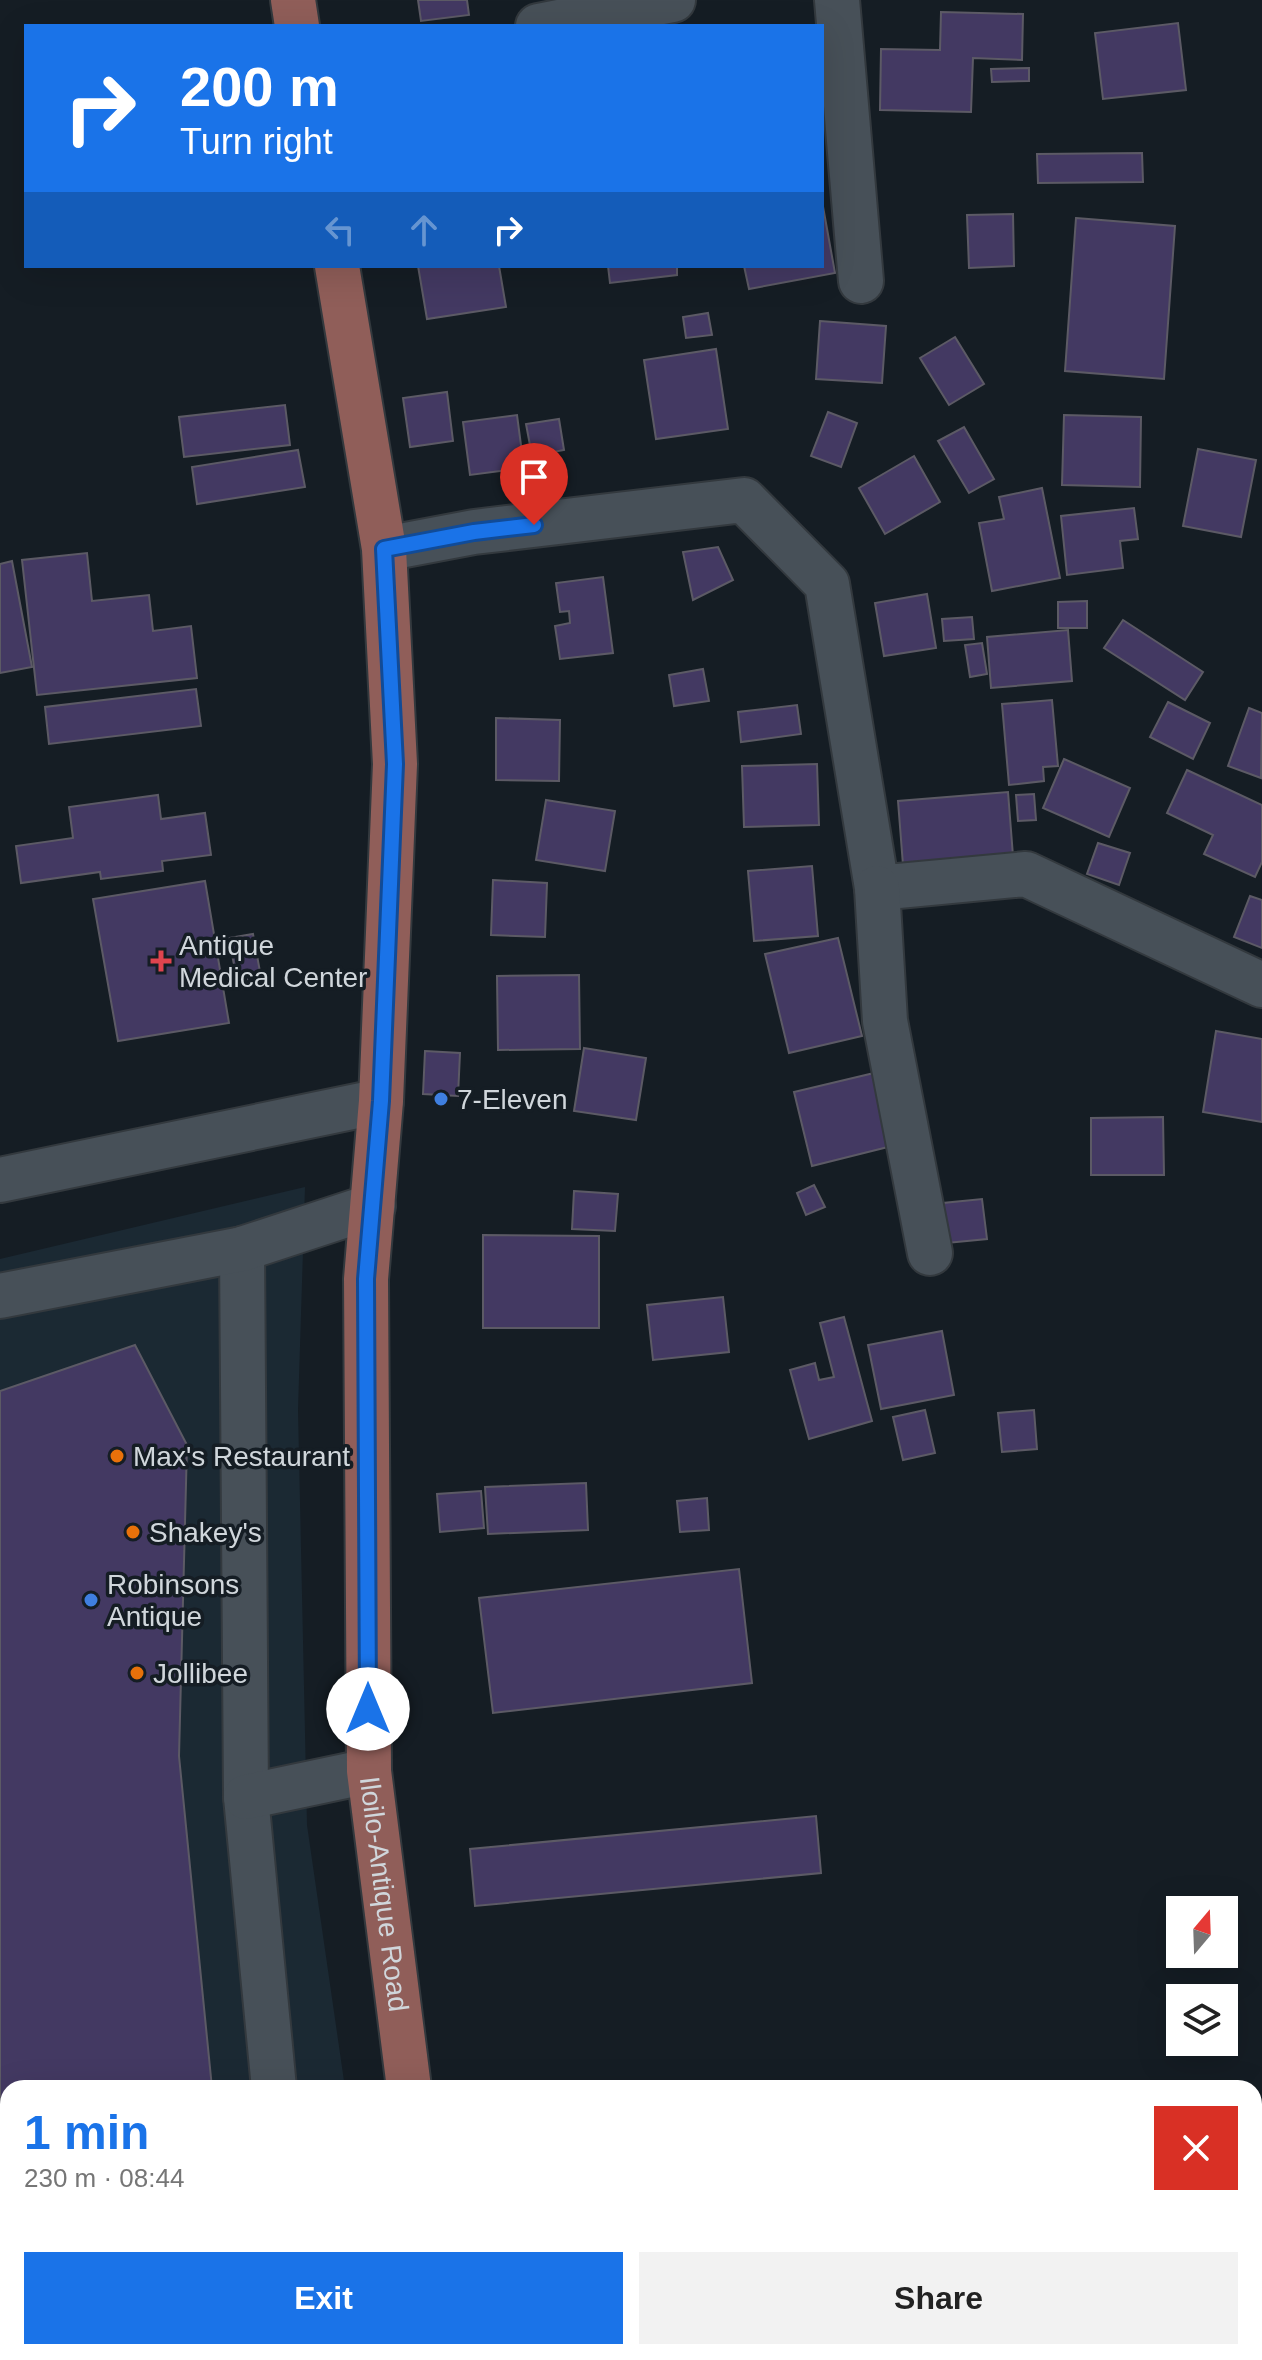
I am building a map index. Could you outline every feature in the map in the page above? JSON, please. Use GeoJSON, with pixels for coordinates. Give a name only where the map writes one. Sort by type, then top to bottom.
{"type":"FeatureCollection","features":[{"type":"Feature","properties":{"kind":"main road"},"geometry":{"type":"LineString","coordinates":[[293,0],[297,24]]}},
{"type":"Feature","properties":{"kind":"main road","name":"Iloilo-Antique Road"},"geometry":{"type":"LineString","coordinates":[[337,268],[384,549],[395,764],[381,1101],[366,1279],[369,1771],[408,2080]]}},
{"type":"Feature","properties":{"kind":"street"},"geometry":{"type":"LineString","coordinates":[[548,24],[673,0]]}},
{"type":"Feature","properties":{"kind":"street"},"geometry":{"type":"LineString","coordinates":[[837,0],[861,281]]}},
{"type":"Feature","properties":{"kind":"street"},"geometry":{"type":"LineString","coordinates":[[384,549],[474,532],[744,500],[827,584],[877,888],[885,1021],[930,1253]]}},
{"type":"Feature","properties":{"kind":"street"},"geometry":{"type":"LineString","coordinates":[[877,888],[1026,874],[1262,985]]}},
{"type":"Feature","properties":{"kind":"street"},"geometry":{"type":"LineString","coordinates":[[0,1180],[381,1101]]}},
{"type":"Feature","properties":{"kind":"street"},"geometry":{"type":"LineString","coordinates":[[0,1296],[242,1249],[373,1206]]}},
{"type":"Feature","properties":{"kind":"street"},"geometry":{"type":"LineString","coordinates":[[242,1249],[246,1797],[273,2080]]}},
{"type":"Feature","properties":{"kind":"street"},"geometry":{"type":"LineString","coordinates":[[246,1797],[369,1771]]}},
{"type":"Feature","properties":{"kind":"shaded area"},"geometry":{"type":"Polygon","coordinates":[[[305,1187],[298,1410],[307,1825],[344,2080],[0,2080],[0,1259],[305,1187]]]}},
{"type":"Feature","properties":{"kind":"building"},"geometry":{"type":"Polygon","coordinates":[[[418,0],[467,0],[469,15],[421,21],[418,0]]]}},
{"type":"Feature","properties":{"kind":"building"},"geometry":{"type":"Polygon","coordinates":[[[941,12],[1023,14],[1022,60],[973,58],[971,112],[880,110],[881,49],[940,50],[941,12]]]}},
{"type":"Feature","properties":{"kind":"building"},"geometry":{"type":"Polygon","coordinates":[[[1178,23],[1186,90],[1103,99],[1095,33],[1178,23]]]}},
{"type":"Feature","properties":{"kind":"building"},"geometry":{"type":"Polygon","coordinates":[[[1029,68],[1029,81],[992,82],[991,69],[1029,68]]]}},
{"type":"Feature","properties":{"kind":"building"},"geometry":{"type":"Polygon","coordinates":[[[1142,153],[1143,182],[1038,183],[1037,154],[1142,153]]]}},
{"type":"Feature","properties":{"kind":"building"},"geometry":{"type":"Polygon","coordinates":[[[824,212],[835,273],[749,289],[744,268],[824,268],[824,212]]]}},
{"type":"Feature","properties":{"kind":"building"},"geometry":{"type":"Polygon","coordinates":[[[1013,214],[1014,266],[969,268],[967,215],[1013,214]]]}},
{"type":"Feature","properties":{"kind":"building"},"geometry":{"type":"Polygon","coordinates":[[[1076,218],[1175,226],[1164,379],[1065,371],[1076,218]]]}},
{"type":"Feature","properties":{"kind":"building"},"geometry":{"type":"Polygon","coordinates":[[[418,268],[499,268],[506,307],[427,319],[418,268]]]}},
{"type":"Feature","properties":{"kind":"building"},"geometry":{"type":"Polygon","coordinates":[[[608,268],[677,268],[677,275],[610,283],[608,268]]]}},
{"type":"Feature","properties":{"kind":"building"},"geometry":{"type":"Polygon","coordinates":[[[708,313],[712,335],[686,338],[683,317],[708,313]]]}},
{"type":"Feature","properties":{"kind":"building"},"geometry":{"type":"Polygon","coordinates":[[[820,321],[886,326],[882,383],[816,379],[820,321]]]}},
{"type":"Feature","properties":{"kind":"building"},"geometry":{"type":"Polygon","coordinates":[[[955,337],[984,384],[949,405],[920,358],[955,337]]]}},
{"type":"Feature","properties":{"kind":"building"},"geometry":{"type":"Polygon","coordinates":[[[716,349],[728,429],[656,439],[644,360],[716,349]]]}},
{"type":"Feature","properties":{"kind":"building"},"geometry":{"type":"Polygon","coordinates":[[[447,392],[453,441],[410,447],[403,398],[447,392]]]}},
{"type":"Feature","properties":{"kind":"building"},"geometry":{"type":"Polygon","coordinates":[[[285,405],[290,445],[184,457],[179,417],[285,405]]]}},
{"type":"Feature","properties":{"kind":"building"},"geometry":{"type":"Polygon","coordinates":[[[828,412],[857,423],[841,467],[811,456],[828,412]]]}},
{"type":"Feature","properties":{"kind":"building"},"geometry":{"type":"Polygon","coordinates":[[[517,415],[524,468],[470,475],[463,422],[517,415]]]}},
{"type":"Feature","properties":{"kind":"building"},"geometry":{"type":"Polygon","coordinates":[[[1064,415],[1141,417],[1140,487],[1062,485],[1064,415]]]}},
{"type":"Feature","properties":{"kind":"building"},"geometry":{"type":"Polygon","coordinates":[[[559,419],[564,450],[532,456],[526,424],[559,419]]]}},
{"type":"Feature","properties":{"kind":"building"},"geometry":{"type":"Polygon","coordinates":[[[964,427],[994,479],[969,493],[938,441],[964,427]]]}},
{"type":"Feature","properties":{"kind":"building"},"geometry":{"type":"Polygon","coordinates":[[[1198,449],[1256,460],[1241,537],[1183,526],[1198,449]]]}},
{"type":"Feature","properties":{"kind":"building"},"geometry":{"type":"Polygon","coordinates":[[[298,450],[305,487],[197,504],[192,467],[298,450]]]}},
{"type":"Feature","properties":{"kind":"building"},"geometry":{"type":"Polygon","coordinates":[[[914,456],[940,502],[885,534],[859,488],[914,456]]]}},
{"type":"Feature","properties":{"kind":"building"},"geometry":{"type":"Polygon","coordinates":[[[1042,488],[1060,578],[992,591],[979,523],[1004,519],[999,497],[1042,488]]]}},
{"type":"Feature","properties":{"kind":"building"},"geometry":{"type":"Polygon","coordinates":[[[1134,508],[1138,539],[1120,541],[1123,568],[1067,575],[1061,516],[1134,508]]]}},
{"type":"Feature","properties":{"kind":"building"},"geometry":{"type":"Polygon","coordinates":[[[718,547],[733,580],[693,600],[683,552],[718,547]]]}},
{"type":"Feature","properties":{"kind":"building"},"geometry":{"type":"Polygon","coordinates":[[[87,553],[92,601],[149,595],[153,631],[191,626],[197,678],[37,695],[22,560],[87,553]]]}},
{"type":"Feature","properties":{"kind":"building"},"geometry":{"type":"Polygon","coordinates":[[[12,561],[32,667],[0,673],[0,564],[12,561]]]}},
{"type":"Feature","properties":{"kind":"building"},"geometry":{"type":"Polygon","coordinates":[[[603,577],[613,653],[560,659],[555,626],[570,623],[569,611],[560,612],[556,583],[603,577]]]}},
{"type":"Feature","properties":{"kind":"building"},"geometry":{"type":"Polygon","coordinates":[[[927,594],[936,648],[884,656],[875,603],[927,594]]]}},
{"type":"Feature","properties":{"kind":"building"},"geometry":{"type":"Polygon","coordinates":[[[1087,601],[1087,628],[1058,628],[1058,602],[1087,601]]]}},
{"type":"Feature","properties":{"kind":"building"},"geometry":{"type":"Polygon","coordinates":[[[972,617],[974,639],[944,641],[942,619],[972,617]]]}},
{"type":"Feature","properties":{"kind":"building"},"geometry":{"type":"Polygon","coordinates":[[[1123,620],[1203,672],[1185,700],[1104,648],[1123,620]]]}},
{"type":"Feature","properties":{"kind":"building"},"geometry":{"type":"Polygon","coordinates":[[[1068,630],[1072,681],[991,688],[987,637],[1068,630]]]}},
{"type":"Feature","properties":{"kind":"building"},"geometry":{"type":"Polygon","coordinates":[[[982,643],[987,674],[970,677],[965,645],[982,643]]]}},
{"type":"Feature","properties":{"kind":"building"},"geometry":{"type":"Polygon","coordinates":[[[703,669],[709,701],[674,706],[669,675],[703,669]]]}},
{"type":"Feature","properties":{"kind":"building"},"geometry":{"type":"Polygon","coordinates":[[[196,689],[201,726],[49,744],[45,707],[196,689]]]}},
{"type":"Feature","properties":{"kind":"building"},"geometry":{"type":"Polygon","coordinates":[[[1052,700],[1058,766],[1043,767],[1044,781],[1009,785],[1002,704],[1052,700]]]}},
{"type":"Feature","properties":{"kind":"building"},"geometry":{"type":"Polygon","coordinates":[[[1168,702],[1210,723],[1193,759],[1150,737],[1168,702]]]}},
{"type":"Feature","properties":{"kind":"building"},"geometry":{"type":"Polygon","coordinates":[[[797,705],[801,734],[741,742],[738,712],[797,705]]]}},
{"type":"Feature","properties":{"kind":"building"},"geometry":{"type":"Polygon","coordinates":[[[1249,708],[1262,713],[1261,778],[1228,766],[1249,708]]]}},
{"type":"Feature","properties":{"kind":"building"},"geometry":{"type":"Polygon","coordinates":[[[496,718],[560,720],[559,781],[496,780],[496,718]]]}},
{"type":"Feature","properties":{"kind":"building"},"geometry":{"type":"Polygon","coordinates":[[[1064,759],[1130,788],[1109,837],[1043,808],[1064,759]]]}},
{"type":"Feature","properties":{"kind":"building"},"geometry":{"type":"Polygon","coordinates":[[[817,764],[819,825],[744,827],[742,766],[817,764]]]}},
{"type":"Feature","properties":{"kind":"building"},"geometry":{"type":"Polygon","coordinates":[[[1187,770],[1262,805],[1262,862],[1255,877],[1204,854],[1213,835],[1167,813],[1187,770]]]}},
{"type":"Feature","properties":{"kind":"building"},"geometry":{"type":"Polygon","coordinates":[[[1008,792],[1013,856],[903,865],[898,801],[1008,792]]]}},
{"type":"Feature","properties":{"kind":"building"},"geometry":{"type":"Polygon","coordinates":[[[1034,794],[1036,820],[1018,821],[1016,795],[1034,794]]]}},
{"type":"Feature","properties":{"kind":"building"},"geometry":{"type":"Polygon","coordinates":[[[158,795],[161,819],[205,813],[211,855],[162,861],[163,871],[101,879],[100,872],[21,883],[16,846],[73,838],[69,807],[158,795]]]}},
{"type":"Feature","properties":{"kind":"building"},"geometry":{"type":"Polygon","coordinates":[[[546,800],[615,811],[605,871],[536,860],[546,800]]]}},
{"type":"Feature","properties":{"kind":"building"},"geometry":{"type":"Polygon","coordinates":[[[1098,843],[1130,853],[1119,885],[1087,874],[1098,843]]]}},
{"type":"Feature","properties":{"kind":"building"},"geometry":{"type":"Polygon","coordinates":[[[812,866],[818,936],[754,941],[748,871],[812,866]]]}},
{"type":"Feature","properties":{"kind":"building"},"geometry":{"type":"Polygon","coordinates":[[[493,880],[547,883],[545,937],[491,935],[493,880]]]}},
{"type":"Feature","properties":{"kind":"building","name":"Antique Medical Center"},"geometry":{"type":"Polygon","coordinates":[[[205,881],[229,1023],[118,1041],[93,899],[205,881]]]}},
{"type":"Feature","properties":{"kind":"building"},"geometry":{"type":"Polygon","coordinates":[[[1250,896],[1262,900],[1262,948],[1234,937],[1250,896]]]}},
{"type":"Feature","properties":{"kind":"building"},"geometry":{"type":"Polygon","coordinates":[[[253,934],[261,977],[237,981],[229,938],[253,934]]]}},
{"type":"Feature","properties":{"kind":"building"},"geometry":{"type":"Polygon","coordinates":[[[838,938],[862,1036],[789,1053],[765,954],[838,938]]]}},
{"type":"Feature","properties":{"kind":"building"},"geometry":{"type":"Polygon","coordinates":[[[579,975],[580,1049],[498,1050],[497,976],[579,975]]]}},
{"type":"Feature","properties":{"kind":"building"},"geometry":{"type":"Polygon","coordinates":[[[1216,1031],[1262,1039],[1262,1122],[1203,1112],[1216,1031]]]}},
{"type":"Feature","properties":{"kind":"building"},"geometry":{"type":"Polygon","coordinates":[[[584,1048],[646,1058],[636,1120],[574,1111],[584,1048]]]}},
{"type":"Feature","properties":{"kind":"building"},"geometry":{"type":"Polygon","coordinates":[[[425,1051],[460,1053],[458,1096],[423,1094],[425,1051]]]}},
{"type":"Feature","properties":{"kind":"building"},"geometry":{"type":"Polygon","coordinates":[[[874,1073],[892,1146],[812,1166],[794,1092],[874,1073]]]}},
{"type":"Feature","properties":{"kind":"building"},"geometry":{"type":"Polygon","coordinates":[[[1163,1117],[1164,1175],[1091,1175],[1091,1118],[1163,1117]]]}},
{"type":"Feature","properties":{"kind":"building"},"geometry":{"type":"Polygon","coordinates":[[[814,1185],[825,1207],[806,1215],[797,1193],[814,1185]]]}},
{"type":"Feature","properties":{"kind":"building"},"geometry":{"type":"Polygon","coordinates":[[[574,1191],[618,1194],[615,1231],[572,1229],[574,1191]]]}},
{"type":"Feature","properties":{"kind":"building"},"geometry":{"type":"Polygon","coordinates":[[[982,1199],[987,1239],[947,1243],[943,1203],[982,1199]]]}},
{"type":"Feature","properties":{"kind":"building"},"geometry":{"type":"Polygon","coordinates":[[[483,1235],[599,1236],[599,1328],[483,1328],[483,1235]]]}},
{"type":"Feature","properties":{"kind":"building"},"geometry":{"type":"Polygon","coordinates":[[[723,1297],[729,1352],[653,1360],[647,1305],[723,1297]]]}},
{"type":"Feature","properties":{"kind":"building"},"geometry":{"type":"Polygon","coordinates":[[[844,1317],[872,1421],[809,1439],[790,1370],[815,1363],[819,1380],[834,1377],[820,1323],[844,1317]]]}},
{"type":"Feature","properties":{"kind":"building"},"geometry":{"type":"Polygon","coordinates":[[[942,1331],[954,1395],[881,1409],[868,1345],[942,1331]]]}},
{"type":"Feature","properties":{"kind":"building","name":"Robinsons Antique"},"geometry":{"type":"Polygon","coordinates":[[[135,1345],[187,1445],[179,1756],[211,2080],[0,2080],[0,1391],[135,1345]]]}},
{"type":"Feature","properties":{"kind":"building"},"geometry":{"type":"Polygon","coordinates":[[[925,1410],[935,1453],[903,1460],[893,1417],[925,1410]]]}},
{"type":"Feature","properties":{"kind":"building"},"geometry":{"type":"Polygon","coordinates":[[[1034,1410],[1037,1449],[1002,1452],[998,1413],[1034,1410]]]}},
{"type":"Feature","properties":{"kind":"building"},"geometry":{"type":"Polygon","coordinates":[[[586,1483],[588,1530],[488,1534],[485,1487],[586,1483]]]}},
{"type":"Feature","properties":{"kind":"building"},"geometry":{"type":"Polygon","coordinates":[[[481,1491],[484,1528],[440,1532],[437,1494],[481,1491]]]}},
{"type":"Feature","properties":{"kind":"building"},"geometry":{"type":"Polygon","coordinates":[[[707,1498],[709,1530],[680,1532],[677,1501],[707,1498]]]}},
{"type":"Feature","properties":{"kind":"building"},"geometry":{"type":"Polygon","coordinates":[[[739,1569],[752,1683],[493,1713],[479,1598],[739,1569]]]}},
{"type":"Feature","properties":{"kind":"building"},"geometry":{"type":"Polygon","coordinates":[[[816,1816],[821,1873],[475,1906],[470,1849],[816,1816]]]}},
{"type":"Feature","properties":{"kind":"place","name":"Antique Medical Center"},"geometry":{"type":"Point","coordinates":[161,961]}},
{"type":"Feature","properties":{"kind":"place","name":"7-Eleven"},"geometry":{"type":"Point","coordinates":[441,1099]}},
{"type":"Feature","properties":{"kind":"place","name":"Max's Restaurant"},"geometry":{"type":"Point","coordinates":[117,1456]}},
{"type":"Feature","properties":{"kind":"place","name":"Shakey's"},"geometry":{"type":"Point","coordinates":[133,1532]}},
{"type":"Feature","properties":{"kind":"place","name":"Robinsons Antique"},"geometry":{"type":"Point","coordinates":[91,1600]}},
{"type":"Feature","properties":{"kind":"place","name":"Jollibee"},"geometry":{"type":"Point","coordinates":[137,1673]}},
{"type":"Feature","properties":{"kind":"route"},"geometry":{"type":"LineString","coordinates":[[368,1709],[366,1279],[381,1101],[395,764],[384,549],[474,532],[534,525]]}}]}
